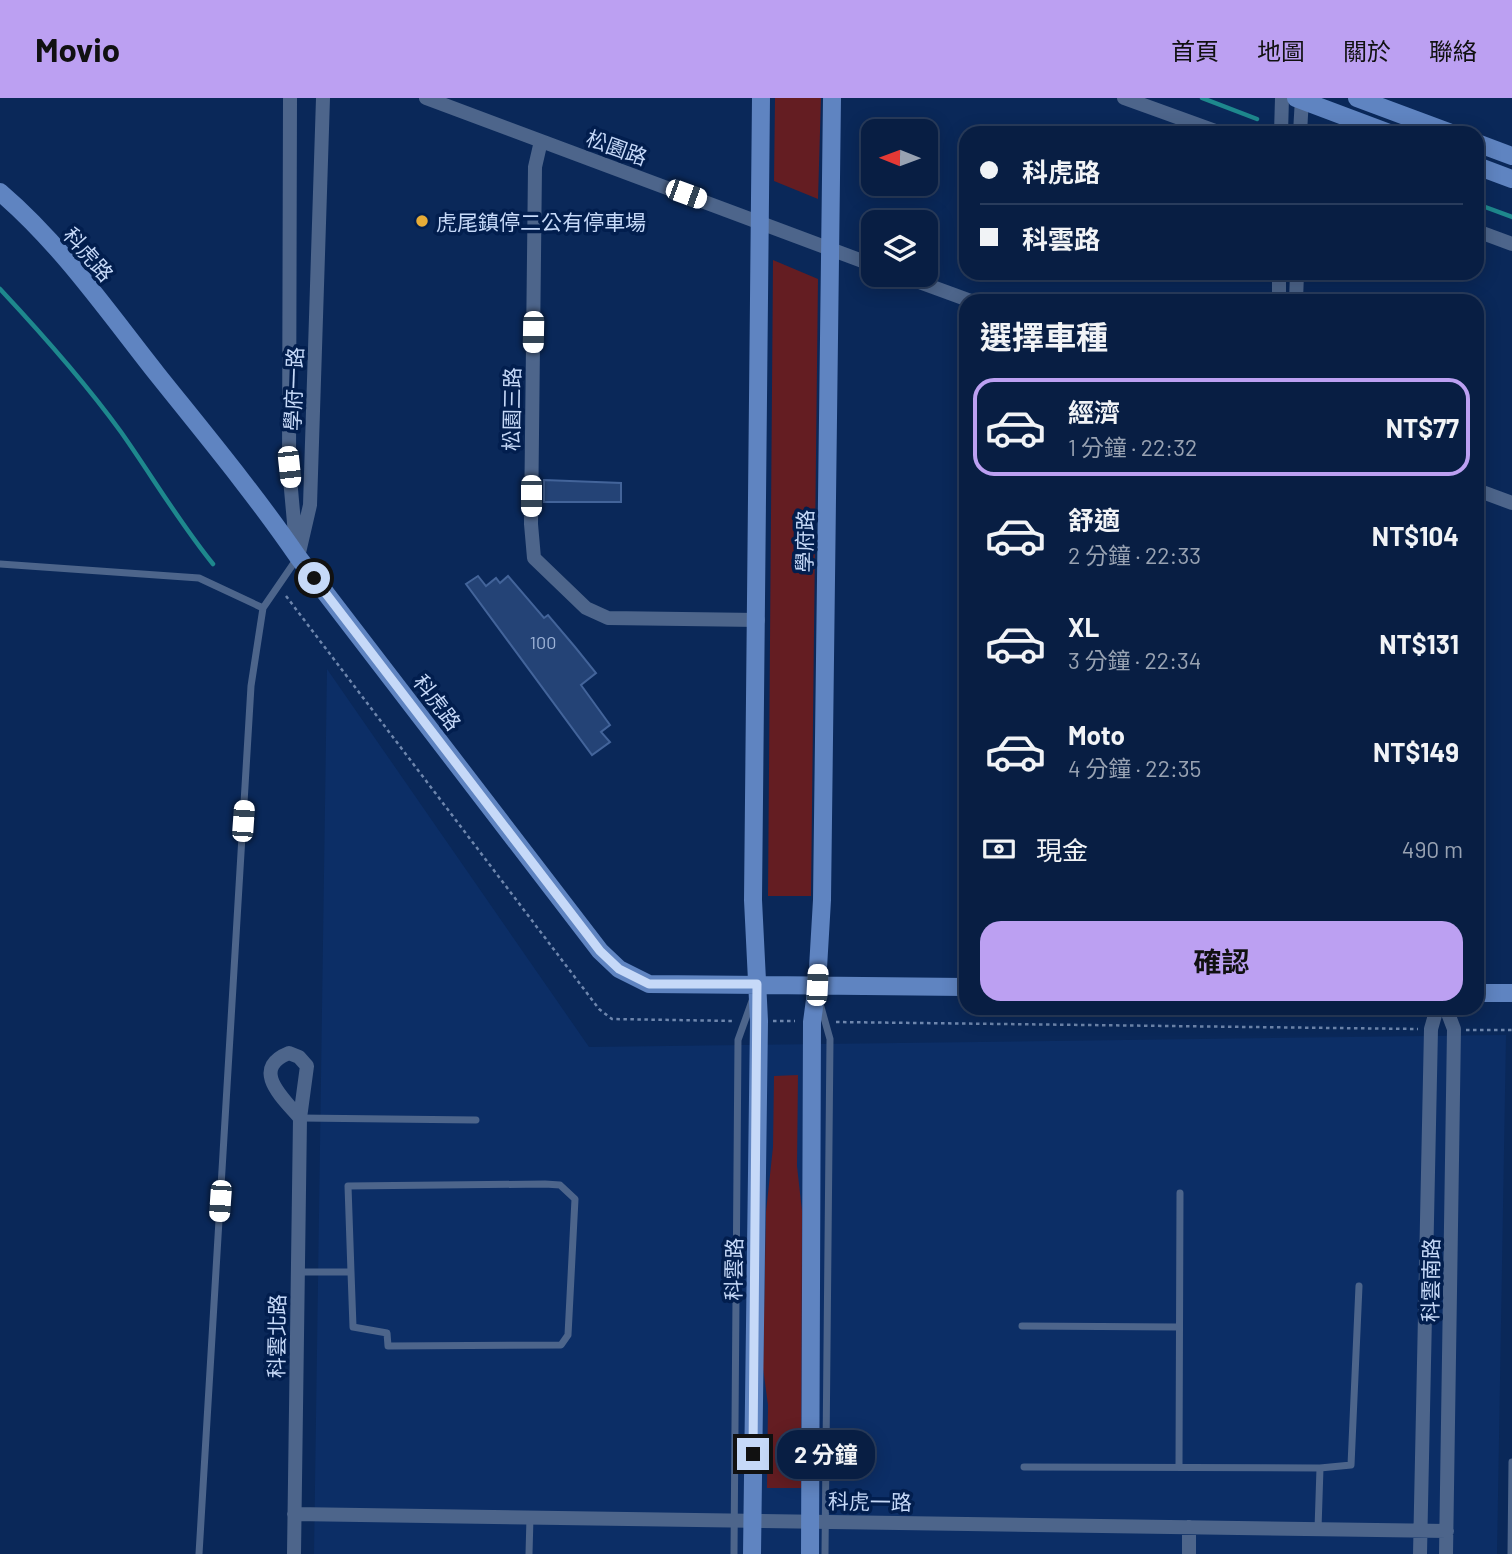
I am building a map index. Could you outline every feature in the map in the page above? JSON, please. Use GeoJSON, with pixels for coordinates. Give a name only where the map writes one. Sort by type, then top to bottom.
{"type":"FeatureCollection","features":[{"type":"Feature","properties":{"kind":"street","name":"學府一路"},"geometry":{"type":"LineString","coordinates":[[290,98],[289,467],[298,557]]}},
{"type":"Feature","properties":{"kind":"street","name":"學府一路"},"geometry":{"type":"LineString","coordinates":[[298,557],[310,505],[323,98]]}},
{"type":"Feature","properties":{"kind":"street","name":"松園路"},"geometry":{"type":"LineString","coordinates":[[426,98],[861,260]]}},
{"type":"Feature","properties":{"kind":"street"},"geometry":{"type":"LineString","coordinates":[[757,984],[753,900],[758,620],[761,98]]}},
{"type":"Feature","properties":{"kind":"street","name":"學府路"},"geometry":{"type":"LineString","coordinates":[[817,985],[822,900],[832,98]]}},
{"type":"Feature","properties":{"kind":"street"},"geometry":{"type":"LineString","coordinates":[[1124,98],[1202,126]]}},
{"type":"Feature","properties":{"kind":"street"},"geometry":{"type":"LineString","coordinates":[[1281,126],[1282,98]]}},
{"type":"Feature","properties":{"kind":"street"},"geometry":{"type":"LineString","coordinates":[[1357,98],[1432,126]]}},
{"type":"Feature","properties":{"kind":"street"},"geometry":{"type":"LineString","coordinates":[[1300,126],[1300,99],[1371,126]]}},
{"type":"Feature","properties":{"kind":"street","name":"松園三路"},"geometry":{"type":"LineString","coordinates":[[541,141],[534,167],[531,524],[534,558],[586,608],[608,618],[758,620]]}},
{"type":"Feature","properties":{"kind":"street"},"geometry":{"type":"LineString","coordinates":[[1484,146],[1512,156]]}},
{"type":"Feature","properties":{"kind":"street"},"geometry":{"type":"LineString","coordinates":[[1484,169],[1512,179]]}},
{"type":"Feature","properties":{"kind":"street","name":"科虎路"},"geometry":{"type":"LineString","coordinates":[[0,191],[19,208],[105,307],[260,501],[298,557],[600,951],[619,969],[649,984],[959,986]]}},
{"type":"Feature","properties":{"kind":"street"},"geometry":{"type":"LineString","coordinates":[[1484,234],[1512,244]]}},
{"type":"Feature","properties":{"kind":"street"},"geometry":{"type":"LineString","coordinates":[[933,287],[959,297]]}},
{"type":"Feature","properties":{"kind":"street"},"geometry":{"type":"LineString","coordinates":[[1484,493],[1512,503]]}},
{"type":"Feature","properties":{"kind":"street","name":"科雲路"},"geometry":{"type":"LineString","coordinates":[[752,1554],[744,1520],[757,984]]}},
{"type":"Feature","properties":{"kind":"street"},"geometry":{"type":"LineString","coordinates":[[810,1554],[817,1521],[811,1022],[817,985]]}},
{"type":"Feature","properties":{"kind":"street"},"geometry":{"type":"LineString","coordinates":[[1484,993],[1512,993]]}},
{"type":"Feature","properties":{"kind":"street","name":"科雲南路"},"geometry":{"type":"LineString","coordinates":[[1420,1554],[1431,1029],[1435,1015]]}},
{"type":"Feature","properties":{"kind":"street","name":"科雲南路"},"geometry":{"type":"LineString","coordinates":[[1446,1554],[1454,1030],[1449,1015]]}},
{"type":"Feature","properties":{"kind":"street","name":"科雲北路"},"geometry":{"type":"LineString","coordinates":[[294,1554],[300,1118]]}},
{"type":"Feature","properties":{"kind":"street","name":"科虎一路"},"geometry":{"type":"LineString","coordinates":[[294,1514],[1447,1531]]}},
{"type":"Feature","properties":{"kind":"street"},"geometry":{"type":"LineString","coordinates":[[1189,1527],[1189,1554]]}},
{"type":"Feature","properties":{"kind":"lane"},"geometry":{"type":"LineString","coordinates":[[198,1554],[251,686],[263,608],[298,557]]}},
{"type":"Feature","properties":{"kind":"lane"},"geometry":{"type":"LineString","coordinates":[[0,564],[199,578],[263,608]]}},
{"type":"Feature","properties":{"kind":"lane"},"geometry":{"type":"LineString","coordinates":[[300,1118],[476,1120]]}},
{"type":"Feature","properties":{"kind":"lane"},"geometry":{"type":"LineString","coordinates":[[545,1184],[560,1185],[575,1199],[568,1335],[561,1345],[388,1346],[387,1332],[353,1327],[351,1272],[348,1186],[545,1184]]}},
{"type":"Feature","properties":{"kind":"lane"},"geometry":{"type":"LineString","coordinates":[[1179,1466],[1180,1194]]}},
{"type":"Feature","properties":{"kind":"lane"},"geometry":{"type":"LineString","coordinates":[[297,1272],[351,1272]]}},
{"type":"Feature","properties":{"kind":"lane"},"geometry":{"type":"LineString","coordinates":[[1024,1467],[1320,1468],[1351,1465],[1359,1286]]}},
{"type":"Feature","properties":{"kind":"lane"},"geometry":{"type":"LineString","coordinates":[[1022,1326],[1178,1327]]}},
{"type":"Feature","properties":{"kind":"lane"},"geometry":{"type":"LineString","coordinates":[[1511,1554],[1512,1461]]}},
{"type":"Feature","properties":{"kind":"lane"},"geometry":{"type":"LineString","coordinates":[[1318,1528],[1320,1468]]}},
{"type":"Feature","properties":{"kind":"lane"},"geometry":{"type":"LineString","coordinates":[[529,1554],[530,1517]]}},
{"type":"Feature","properties":{"kind":"lane"},"geometry":{"type":"LineString","coordinates":[[734,1554],[744,1520]]}},
{"type":"Feature","properties":{"kind":"lane"},"geometry":{"type":"LineString","coordinates":[[817,1521],[825,1554]]}},
{"type":"Feature","properties":{"kind":"shaded area"},"geometry":{"type":"Polygon","coordinates":[[[775,98],[821,98],[818,199],[774,181],[775,98]]]}},
{"type":"Feature","properties":{"kind":"shaded area"},"geometry":{"type":"Polygon","coordinates":[[[773,260],[818,279],[811,896],[768,896],[773,260]]]}},
{"type":"Feature","properties":{"kind":"shaded area"},"geometry":{"type":"Polygon","coordinates":[[[327,669],[589,1047],[1506,1035],[1497,1554],[314,1554],[327,669]]]}},
{"type":"Feature","properties":{"kind":"shaded area"},"geometry":{"type":"Polygon","coordinates":[[[798,1075],[797,1166],[802,1211],[801,1488],[767,1488],[768,1405],[763,1368],[766,1212],[773,1147],[774,1076],[798,1075]]]}},
{"type":"Feature","properties":{"kind":"building"},"geometry":{"type":"Polygon","coordinates":[[[544,480],[621,483],[621,502],[544,502],[544,480]]]}},
{"type":"Feature","properties":{"kind":"building"},"geometry":{"type":"Polygon","coordinates":[[[478,576],[486,586],[496,578],[500,583],[508,576],[544,618],[548,615],[596,673],[581,685],[610,725],[601,732],[610,742],[592,755],[466,584],[478,576]]]}},
{"type":"Feature","properties":{"kind":"waterway"},"geometry":{"type":"LineString","coordinates":[[1202,98],[1257,119]]}},
{"type":"Feature","properties":{"kind":"waterway"},"geometry":{"type":"LineString","coordinates":[[1484,207],[1512,217]]}},
{"type":"Feature","properties":{"kind":"waterway"},"geometry":{"type":"LineString","coordinates":[[0,289],[107,413],[213,564]]}},
{"type":"Feature","properties":{"kind":"place","name":"虎尾鎮停二公有停車場"},"geometry":{"type":"Point","coordinates":[422,221]}},
{"type":"Feature","properties":{"kind":"route"},"geometry":{"type":"LineString","coordinates":[[314,578],[600,951],[619,969],[649,984],[757,984],[759,1021],[753,1454]]}}]}
